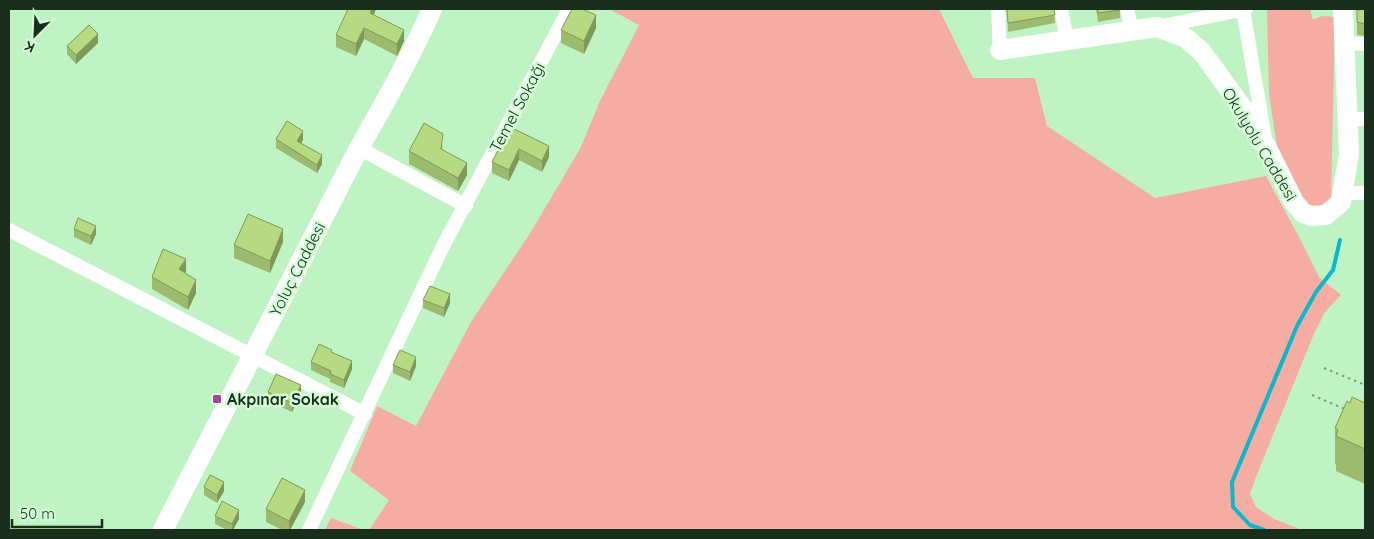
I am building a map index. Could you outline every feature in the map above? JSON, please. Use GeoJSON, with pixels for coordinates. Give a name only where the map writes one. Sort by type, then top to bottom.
{"type":"FeatureCollection","features":[{"type":"Feature","properties":{"kind":"street","name":"Yoluç Caddesi"},"geometry":{"type":"LineString","coordinates":[[163,530],[359,148],[417,42],[432,9]]}},
{"type":"Feature","properties":{"kind":"street","name":"Temel Sokağı"},"geometry":{"type":"LineString","coordinates":[[365,414],[422,290],[569,9]]}},
{"type":"Feature","properties":{"kind":"street"},"geometry":{"type":"LineString","coordinates":[[998,9],[1000,50]]}},
{"type":"Feature","properties":{"kind":"street"},"geometry":{"type":"LineString","coordinates":[[1061,9],[1068,40]]}},
{"type":"Feature","properties":{"kind":"street"},"geometry":{"type":"LineString","coordinates":[[1127,9],[1132,30]]}},
{"type":"Feature","properties":{"kind":"street"},"geometry":{"type":"LineString","coordinates":[[1157,27],[1180,15],[1244,9],[1266,148]]}},
{"type":"Feature","properties":{"kind":"street","name":"Okulyolu Caddesi"},"geometry":{"type":"LineString","coordinates":[[1000,50],[1157,27],[1186,38],[1202,52],[1244,110],[1294,202],[1303,213],[1312,216],[1326,215],[1341,202],[1356,119],[1344,43],[1343,9]]}},
{"type":"Feature","properties":{"kind":"street"},"geometry":{"type":"LineString","coordinates":[[1344,43],[1365,44]]}},
{"type":"Feature","properties":{"kind":"street"},"geometry":{"type":"LineString","coordinates":[[359,148],[466,206]]}},
{"type":"Feature","properties":{"kind":"street"},"geometry":{"type":"LineString","coordinates":[[1343,193],[1365,193]]}},
{"type":"Feature","properties":{"kind":"street"},"geometry":{"type":"LineString","coordinates":[[9,230],[365,414],[310,530]]}},
{"type":"Feature","properties":{"kind":"path"},"geometry":{"type":"LineString","coordinates":[[1324,368],[1365,385]]}},
{"type":"Feature","properties":{"kind":"path"},"geometry":{"type":"LineString","coordinates":[[1312,395],[1348,410]]}},
{"type":"Feature","properties":{"kind":"shaded area"},"geometry":{"type":"Polygon","coordinates":[[[609,9],[939,9],[973,78],[1035,78],[1047,126],[1155,198],[1266,176],[1319,277],[1341,295],[1325,312],[1313,336],[1250,494],[1256,507],[1274,519],[1302,530],[369,530],[389,500],[350,471],[377,406],[416,426],[471,322],[529,235],[580,149],[600,101],[639,25],[609,9]]]}},
{"type":"Feature","properties":{"kind":"shaded area"},"geometry":{"type":"Polygon","coordinates":[[[1267,9],[1310,9],[1313,20],[1321,16],[1335,17],[1331,200],[1321,206],[1305,207],[1279,158],[1269,95],[1267,9]]]}},
{"type":"Feature","properties":{"kind":"shaded area"},"geometry":{"type":"Polygon","coordinates":[[[331,518],[364,530],[325,530],[331,518]]]}},
{"type":"Feature","properties":{"kind":"building"},"geometry":{"type":"Polygon","coordinates":[[[348,9],[372,9],[370,13],[404,30],[397,44],[364,28],[356,44],[336,35],[348,9]]]}},
{"type":"Feature","properties":{"kind":"building"},"geometry":{"type":"Polygon","coordinates":[[[572,9],[582,9],[596,15],[584,41],[561,30],[572,9]]]}},
{"type":"Feature","properties":{"kind":"building"},"geometry":{"type":"Polygon","coordinates":[[[1007,9],[1054,9],[1055,15],[1008,23],[1007,9]]]}},
{"type":"Feature","properties":{"kind":"building"},"geometry":{"type":"Polygon","coordinates":[[[1098,9],[1120,9],[1120,10],[1098,13],[1098,9]]]}},
{"type":"Feature","properties":{"kind":"building"},"geometry":{"type":"Polygon","coordinates":[[[1365,9],[1365,24],[1357,22],[1357,10],[1365,9]]]}},
{"type":"Feature","properties":{"kind":"building"},"geometry":{"type":"Polygon","coordinates":[[[89,25],[98,34],[76,55],[67,46],[89,25]]]}},
{"type":"Feature","properties":{"kind":"building"},"geometry":{"type":"Polygon","coordinates":[[[287,121],[303,131],[297,141],[322,155],[317,165],[276,139],[287,121]]]}},
{"type":"Feature","properties":{"kind":"building"},"geometry":{"type":"Polygon","coordinates":[[[424,123],[443,134],[441,149],[467,163],[458,178],[409,151],[424,123]]]}},
{"type":"Feature","properties":{"kind":"building"},"geometry":{"type":"Polygon","coordinates":[[[510,127],[549,146],[542,161],[519,149],[509,170],[492,162],[510,127]]]}},
{"type":"Feature","properties":{"kind":"building"},"geometry":{"type":"Polygon","coordinates":[[[248,214],[283,229],[270,261],[234,245],[248,214]]]}},
{"type":"Feature","properties":{"kind":"building"},"geometry":{"type":"Polygon","coordinates":[[[78,218],[96,226],[91,236],[74,229],[78,218]]]}},
{"type":"Feature","properties":{"kind":"building"},"geometry":{"type":"Polygon","coordinates":[[[163,249],[186,259],[179,269],[196,280],[188,297],[152,277],[163,249]]]}},
{"type":"Feature","properties":{"kind":"building"},"geometry":{"type":"Polygon","coordinates":[[[430,286],[450,294],[444,308],[423,300],[430,286]]]}},
{"type":"Feature","properties":{"kind":"building"},"geometry":{"type":"Polygon","coordinates":[[[319,344],[332,350],[331,352],[352,361],[344,380],[330,374],[331,371],[311,362],[319,344]]]}},
{"type":"Feature","properties":{"kind":"building"},"geometry":{"type":"Polygon","coordinates":[[[400,350],[416,357],[410,372],[393,365],[400,350]]]}},
{"type":"Feature","properties":{"kind":"building"},"geometry":{"type":"Polygon","coordinates":[[[276,374],[301,385],[292,403],[268,392],[276,374]]]}},
{"type":"Feature","properties":{"kind":"building"},"geometry":{"type":"Polygon","coordinates":[[[1352,397],[1365,403],[1365,449],[1336,436],[1338,430],[1335,428],[1347,401],[1350,403],[1352,397]]]}},
{"type":"Feature","properties":{"kind":"building"},"geometry":{"type":"Polygon","coordinates":[[[210,475],[224,482],[217,495],[204,487],[210,475]]]}},
{"type":"Feature","properties":{"kind":"building"},"geometry":{"type":"Polygon","coordinates":[[[282,478],[305,490],[289,521],[266,509],[282,478]]]}},
{"type":"Feature","properties":{"kind":"building"},"geometry":{"type":"Polygon","coordinates":[[[222,501],[239,510],[232,524],[215,516],[222,501]]]}},
{"type":"Feature","properties":{"kind":"waterway"},"geometry":{"type":"LineString","coordinates":[[1264,530],[1250,525],[1233,507],[1232,482],[1297,326],[1316,292],[1333,270],[1340,240]]}},
{"type":"Feature","properties":{"kind":"place","name":"Akpınar Sokak"},"geometry":{"type":"Point","coordinates":[217,399]}}]}
